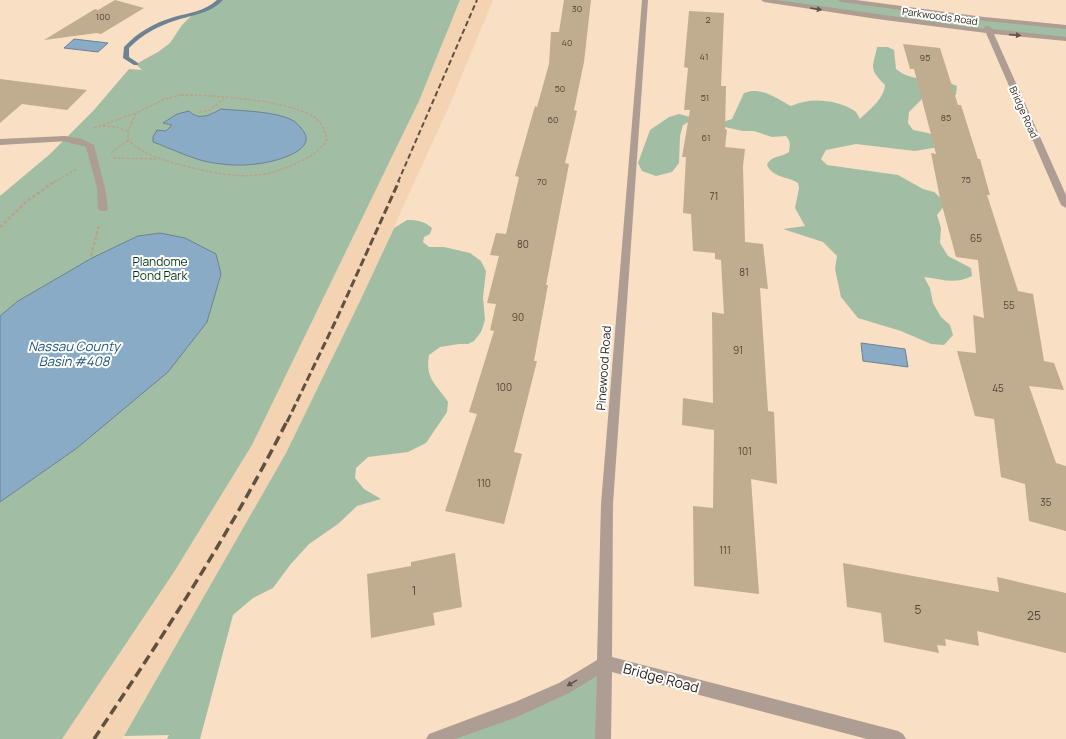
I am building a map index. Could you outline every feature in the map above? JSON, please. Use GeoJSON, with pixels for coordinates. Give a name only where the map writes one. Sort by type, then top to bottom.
{"type":"FeatureCollection","features":[{"type":"Feature","properties":{"kind":"street","name":"Pinewood Road"},"geometry":{"type":"LineString","coordinates":[[603,739],[606,663],[604,573],[607,504],[645,0]]}},
{"type":"Feature","properties":{"kind":"street","name":"Parkwoods Road"},"geometry":{"type":"LineString","coordinates":[[764,0],[837,12],[988,32],[1066,40]]}},
{"type":"Feature","properties":{"kind":"street","name":"Parkwoods Road"},"geometry":{"type":"LineString","coordinates":[[841,0],[984,19],[1066,27]]}},
{"type":"Feature","properties":{"kind":"street","name":"Bridge Road"},"geometry":{"type":"LineString","coordinates":[[984,19],[988,32],[1066,205]]}},
{"type":"Feature","properties":{"kind":"street"},"geometry":{"type":"LineString","coordinates":[[0,142],[65,139],[80,141],[90,145],[101,188],[103,209]]}},
{"type":"Feature","properties":{"kind":"street"},"geometry":{"type":"LineString","coordinates":[[434,739],[517,709],[564,688],[606,663]]}},
{"type":"Feature","properties":{"kind":"street","name":"Bridge Road"},"geometry":{"type":"LineString","coordinates":[[606,663],[898,739]]}},
{"type":"Feature","properties":{"kind":"path"},"geometry":{"type":"LineString","coordinates":[[87,129],[102,126],[136,113],[165,99],[181,95],[225,98],[298,109],[314,117],[324,127],[327,140],[323,147],[298,163],[266,174],[251,177],[224,176],[158,159],[136,149],[128,140],[128,131],[136,113]]}},
{"type":"Feature","properties":{"kind":"path"},"geometry":{"type":"LineString","coordinates":[[199,112],[210,110],[225,98]]}},
{"type":"Feature","properties":{"kind":"path"},"geometry":{"type":"LineString","coordinates":[[102,126],[116,127],[128,131]]}},
{"type":"Feature","properties":{"kind":"path"},"geometry":{"type":"LineString","coordinates":[[0,227],[36,193],[94,160],[115,158],[158,159]]}},
{"type":"Feature","properties":{"kind":"path"},"geometry":{"type":"LineString","coordinates":[[91,256],[103,209]]}},
{"type":"Feature","properties":{"kind":"shaded area"},"geometry":{"type":"Polygon","coordinates":[[[460,0],[493,0],[450,104],[360,301],[286,453],[122,739],[62,739],[174,572],[252,445],[419,101],[460,0]]]}},
{"type":"Feature","properties":{"kind":"green space","name":"Plandome Pond Park"},"geometry":{"type":"Polygon","coordinates":[[[220,0],[460,0],[419,101],[252,445],[174,572],[62,739],[0,739],[0,196],[50,154],[94,110],[129,69],[142,70],[136,64],[158,52],[170,43],[182,25],[194,13],[207,8],[220,0]]]}},
{"type":"Feature","properties":{"kind":"green space"},"geometry":{"type":"Polygon","coordinates":[[[764,0],[841,0],[984,19],[1066,27],[1066,39],[988,32],[764,0]]]}},
{"type":"Feature","properties":{"kind":"green space"},"geometry":{"type":"Polygon","coordinates":[[[877,47],[888,47],[894,50],[896,69],[903,74],[910,77],[942,81],[957,86],[956,95],[950,97],[924,97],[909,112],[908,123],[913,130],[928,133],[944,140],[944,146],[915,151],[856,144],[826,150],[821,159],[827,165],[898,175],[923,189],[934,192],[943,200],[944,206],[937,215],[941,228],[940,243],[948,256],[971,268],[972,276],[966,279],[954,281],[924,277],[930,288],[933,303],[941,317],[950,325],[953,335],[944,345],[931,344],[901,331],[858,318],[841,297],[835,269],[837,256],[823,242],[783,229],[805,226],[795,208],[799,188],[798,183],[777,175],[767,165],[773,158],[789,152],[790,146],[786,136],[772,137],[754,131],[743,131],[692,120],[683,125],[680,136],[679,163],[672,172],[656,176],[642,171],[638,163],[650,130],[669,117],[679,114],[702,120],[723,122],[732,119],[744,93],[750,91],[768,94],[791,106],[814,100],[840,104],[855,111],[860,119],[876,104],[884,90],[885,85],[876,75],[873,68],[877,47]]]}},
{"type":"Feature","properties":{"kind":"green space"},"geometry":{"type":"Polygon","coordinates":[[[407,220],[421,221],[432,228],[430,234],[424,237],[423,242],[429,247],[444,247],[470,253],[481,261],[486,271],[483,297],[485,320],[481,332],[474,341],[468,344],[440,347],[429,355],[428,363],[430,376],[432,381],[448,402],[447,412],[426,443],[408,452],[368,457],[356,468],[355,478],[364,489],[381,499],[357,506],[338,524],[309,544],[290,565],[273,588],[253,598],[233,615],[200,739],[167,739],[169,735],[124,736],[286,453],[394,228],[407,220]]]}},
{"type":"Feature","properties":{"kind":"green space"},"geometry":{"type":"Polygon","coordinates":[[[606,663],[603,739],[434,739],[606,663]]]}},
{"type":"Feature","properties":{"kind":"water"},"geometry":{"type":"Polygon","coordinates":[[[74,39],[108,43],[98,52],[64,48],[74,39]]]}},
{"type":"Feature","properties":{"kind":"water"},"geometry":{"type":"Polygon","coordinates":[[[221,109],[278,115],[294,121],[304,132],[306,139],[304,145],[298,151],[281,159],[263,163],[235,165],[199,160],[153,142],[153,137],[157,130],[166,131],[172,125],[163,123],[177,114],[189,111],[197,116],[205,116],[221,109]]]}},
{"type":"Feature","properties":{"kind":"water","name":"Nassau County Basin #408"},"geometry":{"type":"Polygon","coordinates":[[[160,233],[185,238],[216,254],[221,274],[207,322],[168,372],[77,448],[0,502],[0,316],[18,301],[92,258],[138,236],[160,233]]]}},
{"type":"Feature","properties":{"kind":"water"},"geometry":{"type":"Polygon","coordinates":[[[861,343],[905,349],[908,367],[863,361],[861,343]]]}},
{"type":"Feature","properties":{"kind":"building"},"geometry":{"type":"Polygon","coordinates":[[[115,0],[144,8],[101,34],[97,33],[44,40],[95,9],[98,10],[115,0]]]}},
{"type":"Feature","properties":{"kind":"building"},"geometry":{"type":"Polygon","coordinates":[[[564,0],[591,0],[584,62],[574,110],[577,111],[565,163],[569,164],[546,285],[548,285],[534,361],[537,361],[514,452],[522,454],[504,524],[445,511],[477,414],[469,412],[494,331],[490,330],[496,304],[487,303],[499,256],[490,255],[496,233],[506,234],[519,177],[515,176],[549,64],[551,32],[559,32],[564,0]]]}},
{"type":"Feature","properties":{"kind":"building"},"geometry":{"type":"Polygon","coordinates":[[[689,11],[724,13],[721,86],[726,86],[725,129],[727,130],[725,147],[745,149],[743,166],[745,242],[763,244],[768,289],[760,288],[768,411],[774,412],[777,484],[751,479],[759,594],[694,586],[693,506],[713,508],[714,430],[682,425],[683,398],[713,403],[712,312],[724,314],[721,260],[715,259],[715,253],[693,251],[691,214],[683,213],[686,157],[682,157],[690,110],[684,110],[688,68],[684,67],[689,11]]]}},
{"type":"Feature","properties":{"kind":"building"},"geometry":{"type":"Polygon","coordinates":[[[903,44],[940,48],[958,105],[961,105],[978,159],[980,159],[990,195],[987,195],[1018,291],[1033,294],[1044,361],[1054,363],[1064,390],[1029,386],[1056,463],[1066,466],[1066,531],[1029,521],[1025,484],[1001,477],[994,419],[975,416],[957,351],[976,353],[973,315],[984,318],[978,260],[956,257],[940,198],[931,153],[936,154],[914,69],[910,69],[903,44]]]}},
{"type":"Feature","properties":{"kind":"building"},"geometry":{"type":"Polygon","coordinates":[[[0,79],[87,90],[67,110],[22,104],[0,123],[0,79]]]}},
{"type":"Feature","properties":{"kind":"building"},"geometry":{"type":"Polygon","coordinates":[[[455,553],[462,607],[433,613],[435,625],[371,638],[367,574],[411,566],[411,562],[455,553]]]}},
{"type":"Feature","properties":{"kind":"building"},"geometry":{"type":"Polygon","coordinates":[[[843,563],[999,592],[997,577],[1066,593],[1066,653],[977,631],[979,646],[945,639],[946,646],[937,645],[939,653],[884,642],[881,613],[847,607],[843,563]]]}},
{"type":"Feature","properties":{"kind":"waterway"},"geometry":{"type":"LineString","coordinates":[[136,64],[126,58],[126,48],[140,35],[150,28],[162,23],[210,8],[220,0]]}},
{"type":"Feature","properties":{"kind":"railway"},"geometry":{"type":"LineString","coordinates":[[398,182],[477,0]]}},
{"type":"Feature","properties":{"kind":"railway"},"geometry":{"type":"LineString","coordinates":[[287,422],[338,316],[399,181]]}},
{"type":"Feature","properties":{"kind":"railway"},"geometry":{"type":"LineString","coordinates":[[94,739],[171,622],[220,543],[287,421]]}}]}
